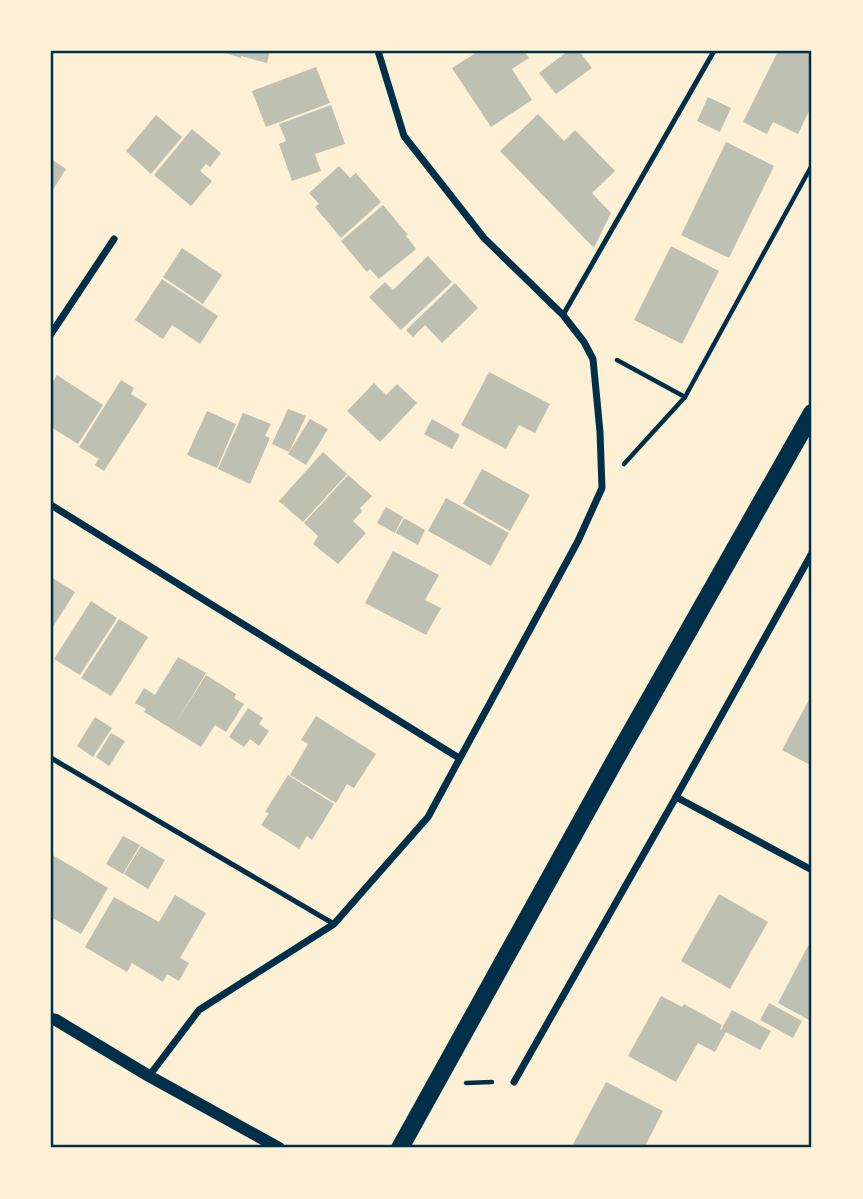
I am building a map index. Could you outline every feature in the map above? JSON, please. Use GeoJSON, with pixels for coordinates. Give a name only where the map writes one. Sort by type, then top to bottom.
{"type":"FeatureCollection","features":[{"type":"Feature","properties":{"kind":"main road"},"geometry":{"type":"LineString","coordinates":[[400,1148],[812,413]]}},
{"type":"Feature","properties":{"kind":"street"},"geometry":{"type":"LineString","coordinates":[[149,1076],[199,1010],[334,924],[428,817],[578,541],[602,488],[593,359],[584,342],[563,315],[484,238],[404,136],[378,51]]}},
{"type":"Feature","properties":{"kind":"street"},"geometry":{"type":"LineString","coordinates":[[51,334],[114,239]]}},
{"type":"Feature","properties":{"kind":"street"},"geometry":{"type":"LineString","coordinates":[[51,505],[459,758]]}},
{"type":"Feature","properties":{"kind":"street"},"geometry":{"type":"LineString","coordinates":[[514,1082],[677,797],[812,553]]}},
{"type":"Feature","properties":{"kind":"street"},"geometry":{"type":"LineString","coordinates":[[677,797],[812,870]]}},
{"type":"Feature","properties":{"kind":"street"},"geometry":{"type":"LineString","coordinates":[[51,1019],[279,1148]]}},
{"type":"Feature","properties":{"kind":"lane"},"geometry":{"type":"LineString","coordinates":[[563,315],[714,51]]}},
{"type":"Feature","properties":{"kind":"lane"},"geometry":{"type":"LineString","coordinates":[[51,758],[334,924]]}},
{"type":"Feature","properties":{"kind":"path"},"geometry":{"type":"LineString","coordinates":[[602,488],[685,397],[812,165]]}},
{"type":"Feature","properties":{"kind":"path"},"geometry":{"type":"LineString","coordinates":[[584,342],[685,397]]}},
{"type":"Feature","properties":{"kind":"path"},"geometry":{"type":"LineString","coordinates":[[436,1084],[514,1082]]}},
{"type":"Feature","properties":{"kind":"building"},"geometry":{"type":"Polygon","coordinates":[[[219,51],[270,51],[267,63],[219,51]]]}},
{"type":"Feature","properties":{"kind":"building"},"geometry":{"type":"Polygon","coordinates":[[[479,51],[524,51],[529,58],[512,69],[532,100],[491,127],[452,68],[479,51]]]}},
{"type":"Feature","properties":{"kind":"building"},"geometry":{"type":"Polygon","coordinates":[[[568,51],[579,51],[592,68],[556,94],[539,73],[568,51]]]}},
{"type":"Feature","properties":{"kind":"building"},"geometry":{"type":"Polygon","coordinates":[[[778,51],[812,51],[812,105],[798,134],[773,122],[767,134],[743,122],[778,51]]]}},
{"type":"Feature","properties":{"kind":"building"},"geometry":{"type":"Polygon","coordinates":[[[316,67],[330,103],[266,127],[252,91],[316,67]]]}},
{"type":"Feature","properties":{"kind":"building"},"geometry":{"type":"Polygon","coordinates":[[[708,97],[731,108],[720,132],[697,121],[708,97]]]}},
{"type":"Feature","properties":{"kind":"building"},"geometry":{"type":"Polygon","coordinates":[[[331,105],[345,144],[315,154],[321,171],[292,181],[279,144],[286,141],[279,124],[331,105]]]}},
{"type":"Feature","properties":{"kind":"building"},"geometry":{"type":"Polygon","coordinates":[[[538,114],[564,141],[575,130],[615,171],[592,193],[611,213],[594,248],[500,151],[538,114]]]}},
{"type":"Feature","properties":{"kind":"building"},"geometry":{"type":"Polygon","coordinates":[[[156,115],[182,137],[151,174],[126,151],[156,115]]]}},
{"type":"Feature","properties":{"kind":"building"},"geometry":{"type":"Polygon","coordinates":[[[192,129],[221,153],[210,167],[206,164],[200,171],[212,181],[191,206],[154,175],[192,129]]]}},
{"type":"Feature","properties":{"kind":"building"},"geometry":{"type":"Polygon","coordinates":[[[726,142],[774,166],[729,258],[681,235],[726,142]]]}},
{"type":"Feature","properties":{"kind":"building"},"geometry":{"type":"Polygon","coordinates":[[[51,159],[66,169],[51,193],[51,159]]]}},
{"type":"Feature","properties":{"kind":"building"},"geometry":{"type":"Polygon","coordinates":[[[339,166],[350,178],[356,173],[381,202],[341,238],[315,207],[319,204],[309,193],[339,166]]]}},
{"type":"Feature","properties":{"kind":"building"},"geometry":{"type":"Polygon","coordinates":[[[383,205],[416,249],[379,279],[370,269],[367,272],[341,241],[383,205]]]}},
{"type":"Feature","properties":{"kind":"building"},"geometry":{"type":"Polygon","coordinates":[[[671,246],[719,271],[682,344],[634,320],[671,246]]]}},
{"type":"Feature","properties":{"kind":"building"},"geometry":{"type":"Polygon","coordinates":[[[182,248],[222,275],[203,304],[163,277],[182,248]]]}},
{"type":"Feature","properties":{"kind":"building"},"geometry":{"type":"Polygon","coordinates":[[[428,256],[452,282],[401,330],[369,297],[385,282],[393,290],[428,256]]]}},
{"type":"Feature","properties":{"kind":"building"},"geometry":{"type":"Polygon","coordinates":[[[162,279],[218,316],[200,344],[172,325],[163,339],[135,320],[162,279]]]}},
{"type":"Feature","properties":{"kind":"building"},"geometry":{"type":"Polygon","coordinates":[[[455,283],[478,308],[442,343],[425,325],[413,337],[406,330],[455,283]]]}},
{"type":"Feature","properties":{"kind":"building"},"geometry":{"type":"Polygon","coordinates":[[[489,372],[550,404],[535,433],[519,425],[506,449],[461,425],[489,372]]]}},
{"type":"Feature","properties":{"kind":"building"},"geometry":{"type":"Polygon","coordinates":[[[57,375],[103,405],[78,444],[51,427],[51,385],[57,375]]]}},
{"type":"Feature","properties":{"kind":"building"},"geometry":{"type":"Polygon","coordinates":[[[121,380],[134,388],[131,394],[147,404],[104,471],[95,465],[99,459],[79,447],[121,380]]]}},
{"type":"Feature","properties":{"kind":"building"},"geometry":{"type":"Polygon","coordinates":[[[374,383],[386,395],[397,384],[417,403],[380,442],[347,411],[374,383]]]}},
{"type":"Feature","properties":{"kind":"building"},"geometry":{"type":"Polygon","coordinates":[[[288,409],[306,416],[289,452],[272,444],[288,409]]]}},
{"type":"Feature","properties":{"kind":"building"},"geometry":{"type":"Polygon","coordinates":[[[207,411],[236,424],[217,468],[187,455],[207,411]]]}},
{"type":"Feature","properties":{"kind":"building"},"geometry":{"type":"Polygon","coordinates":[[[243,413],[271,424],[265,436],[270,438],[250,484],[218,469],[243,413]]]}},
{"type":"Feature","properties":{"kind":"building"},"geometry":{"type":"Polygon","coordinates":[[[310,419],[328,429],[306,465],[288,454],[310,419]]]}},
{"type":"Feature","properties":{"kind":"building"},"geometry":{"type":"Polygon","coordinates":[[[432,419],[460,435],[452,449],[424,434],[432,419]]]}},
{"type":"Feature","properties":{"kind":"building"},"geometry":{"type":"Polygon","coordinates":[[[323,452],[347,474],[303,522],[279,501],[323,452]]]}},
{"type":"Feature","properties":{"kind":"building"},"geometry":{"type":"Polygon","coordinates":[[[482,469],[530,495],[510,531],[463,504],[482,469]]]}},
{"type":"Feature","properties":{"kind":"building"},"geometry":{"type":"Polygon","coordinates":[[[348,475],[372,496],[360,508],[362,511],[353,521],[366,533],[338,564],[313,544],[318,536],[304,523],[348,475]]]}},
{"type":"Feature","properties":{"kind":"building"},"geometry":{"type":"Polygon","coordinates":[[[446,498],[509,533],[491,566],[428,531],[446,498]]]}},
{"type":"Feature","properties":{"kind":"building"},"geometry":{"type":"Polygon","coordinates":[[[386,507],[403,517],[395,533],[377,523],[386,507]]]}},
{"type":"Feature","properties":{"kind":"building"},"geometry":{"type":"Polygon","coordinates":[[[404,518],[425,530],[418,545],[396,533],[404,518]]]}},
{"type":"Feature","properties":{"kind":"building"},"geometry":{"type":"Polygon","coordinates":[[[393,551],[439,575],[425,600],[441,608],[426,635],[365,603],[393,551]]]}},
{"type":"Feature","properties":{"kind":"building"},"geometry":{"type":"Polygon","coordinates":[[[51,577],[75,592],[51,630],[51,577]]]}},
{"type":"Feature","properties":{"kind":"building"},"geometry":{"type":"Polygon","coordinates":[[[91,601],[117,618],[80,675],[54,659],[91,601]]]}},
{"type":"Feature","properties":{"kind":"building"},"geometry":{"type":"Polygon","coordinates":[[[119,619],[148,637],[111,696],[81,678],[119,619]]]}},
{"type":"Feature","properties":{"kind":"building"},"geometry":{"type":"Polygon","coordinates":[[[178,657],[206,673],[175,724],[206,675],[236,694],[234,698],[244,704],[226,732],[215,725],[201,747],[144,712],[146,709],[135,703],[144,688],[155,695],[178,657]]]}},
{"type":"Feature","properties":{"kind":"building"},"geometry":{"type":"Polygon","coordinates":[[[812,694],[812,766],[782,750],[812,694]]]}},
{"type":"Feature","properties":{"kind":"building"},"geometry":{"type":"Polygon","coordinates":[[[248,708],[263,718],[259,724],[269,731],[259,746],[250,739],[244,747],[229,737],[248,708]]]}},
{"type":"Feature","properties":{"kind":"building"},"geometry":{"type":"Polygon","coordinates":[[[316,716],[376,754],[354,788],[347,784],[336,803],[290,775],[308,744],[301,740],[316,716]]]}},
{"type":"Feature","properties":{"kind":"building"},"geometry":{"type":"Polygon","coordinates":[[[95,717],[112,728],[93,757],[77,746],[95,717]]]}},
{"type":"Feature","properties":{"kind":"building"},"geometry":{"type":"Polygon","coordinates":[[[111,733],[125,741],[109,766],[96,757],[111,733]]]}},
{"type":"Feature","properties":{"kind":"building"},"geometry":{"type":"Polygon","coordinates":[[[288,775],[334,804],[312,840],[307,836],[299,849],[261,825],[269,813],[265,812],[288,775]]]}},
{"type":"Feature","properties":{"kind":"building"},"geometry":{"type":"Polygon","coordinates":[[[123,836],[140,845],[123,874],[106,864],[123,836]]]}},
{"type":"Feature","properties":{"kind":"building"},"geometry":{"type":"Polygon","coordinates":[[[141,846],[165,860],[148,889],[124,874],[141,846]]]}},
{"type":"Feature","properties":{"kind":"building"},"geometry":{"type":"Polygon","coordinates":[[[51,854],[108,888],[81,934],[51,917],[51,854]]]}},
{"type":"Feature","properties":{"kind":"building"},"geometry":{"type":"Polygon","coordinates":[[[719,894],[768,922],[730,989],[681,961],[719,894]]]}},
{"type":"Feature","properties":{"kind":"building"},"geometry":{"type":"Polygon","coordinates":[[[175,895],[206,913],[180,958],[189,963],[179,981],[167,974],[163,982],[132,963],[127,972],[85,947],[114,897],[159,922],[175,895]]]}},
{"type":"Feature","properties":{"kind":"building"},"geometry":{"type":"Polygon","coordinates":[[[809,944],[812,945],[812,1014],[809,1020],[778,1003],[809,944]]]}},
{"type":"Feature","properties":{"kind":"building"},"geometry":{"type":"Polygon","coordinates":[[[661,996],[682,1007],[684,1004],[722,1025],[721,1030],[732,1010],[771,1031],[760,1050],[726,1032],[715,1052],[698,1043],[676,1082],[628,1056],[661,996]]]}},
{"type":"Feature","properties":{"kind":"building"},"geometry":{"type":"Polygon","coordinates":[[[769,1003],[802,1021],[793,1038],[760,1020],[769,1003]]]}},
{"type":"Feature","properties":{"kind":"building"},"geometry":{"type":"Polygon","coordinates":[[[606,1082],[663,1111],[644,1148],[571,1148],[606,1082]]]}}]}
